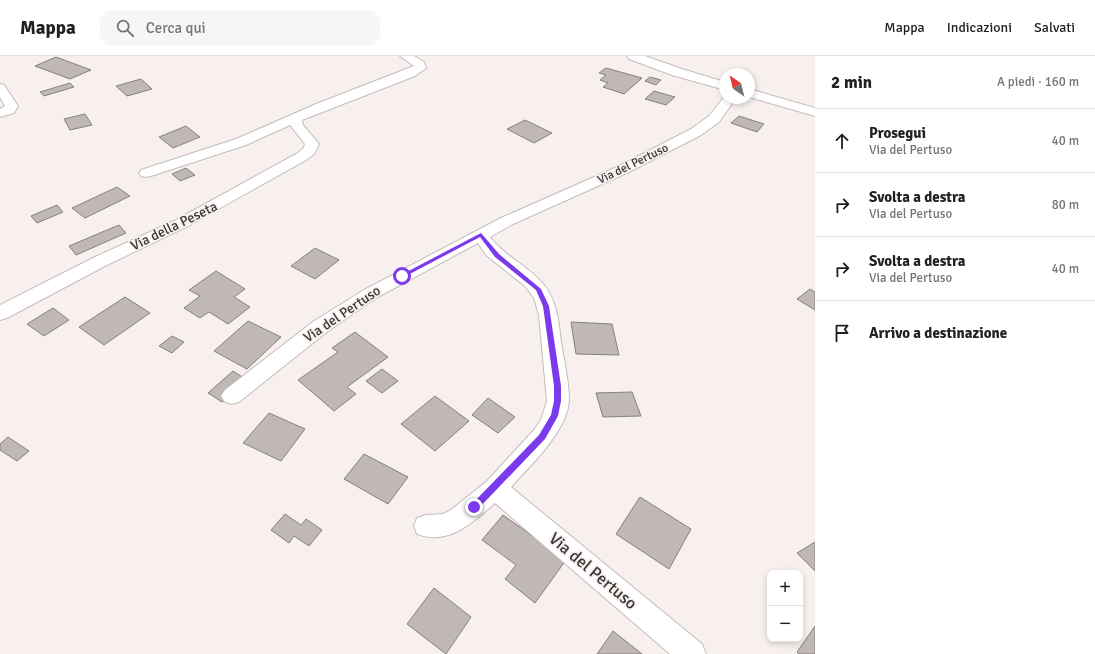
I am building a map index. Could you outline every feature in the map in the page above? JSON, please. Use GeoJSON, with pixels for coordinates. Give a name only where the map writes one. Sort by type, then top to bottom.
{"type":"FeatureCollection","features":[{"type":"Feature","properties":{"kind":"street"},"geometry":{"type":"LineString","coordinates":[[146,173],[234,144],[321,107],[411,73],[420,68],[420,64],[406,56]]}},
{"type":"Feature","properties":{"kind":"street"},"geometry":{"type":"LineString","coordinates":[[633,56],[677,72],[719,84]]}},
{"type":"Feature","properties":{"kind":"street"},"geometry":{"type":"LineString","coordinates":[[0,88],[12,106],[8,110],[0,113]]}},
{"type":"Feature","properties":{"kind":"street"},"geometry":{"type":"LineString","coordinates":[[755,95],[815,112]]}},
{"type":"Feature","properties":{"kind":"street","name":"Via del Pertuso"},"geometry":{"type":"LineString","coordinates":[[232,396],[301,341],[348,308],[392,282],[481,235],[525,213],[624,169],[696,132],[714,119],[725,104]]}},
{"type":"Feature","properties":{"kind":"street","name":"Via della Peseta"},"geometry":{"type":"LineString","coordinates":[[0,314],[94,264],[182,223],[302,157],[309,150],[312,144],[297,126],[295,119]]}},
{"type":"Feature","properties":{"kind":"street"},"geometry":{"type":"LineString","coordinates":[[426,526],[445,525],[460,518],[495,488],[548,430],[556,408],[558,394],[548,315],[543,298],[535,286],[492,251],[481,235]]}},
{"type":"Feature","properties":{"kind":"street","name":"Via del Pertuso"},"geometry":{"type":"LineString","coordinates":[[495,488],[692,654]]}},
{"type":"Feature","properties":{"kind":"building"},"geometry":{"type":"Polygon","coordinates":[[[56,57],[91,70],[70,79],[35,66],[56,57]]]}},
{"type":"Feature","properties":{"kind":"building"},"geometry":{"type":"Polygon","coordinates":[[[606,68],[642,78],[624,94],[603,87],[608,83],[600,80],[606,75],[599,73],[606,68]]]}},
{"type":"Feature","properties":{"kind":"building"},"geometry":{"type":"Polygon","coordinates":[[[650,77],[661,80],[656,85],[645,81],[650,77]]]}},
{"type":"Feature","properties":{"kind":"building"},"geometry":{"type":"Polygon","coordinates":[[[141,79],[152,89],[127,96],[116,86],[141,79]]]}},
{"type":"Feature","properties":{"kind":"building"},"geometry":{"type":"Polygon","coordinates":[[[70,83],[74,87],[44,96],[40,92],[70,83]]]}},
{"type":"Feature","properties":{"kind":"building"},"geometry":{"type":"Polygon","coordinates":[[[654,91],[675,97],[666,105],[645,99],[654,91]]]}},
{"type":"Feature","properties":{"kind":"building"},"geometry":{"type":"Polygon","coordinates":[[[85,114],[92,125],[70,130],[64,119],[85,114]]]}},
{"type":"Feature","properties":{"kind":"building"},"geometry":{"type":"Polygon","coordinates":[[[739,116],[764,124],[757,132],[731,123],[739,116]]]}},
{"type":"Feature","properties":{"kind":"building"},"geometry":{"type":"Polygon","coordinates":[[[525,120],[552,133],[534,143],[507,129],[525,120]]]}},
{"type":"Feature","properties":{"kind":"building"},"geometry":{"type":"Polygon","coordinates":[[[186,126],[200,137],[173,148],[159,137],[186,126]]]}},
{"type":"Feature","properties":{"kind":"building"},"geometry":{"type":"Polygon","coordinates":[[[186,168],[195,175],[180,181],[172,174],[186,168]]]}},
{"type":"Feature","properties":{"kind":"building"},"geometry":{"type":"Polygon","coordinates":[[[117,187],[130,196],[85,218],[72,208],[117,187]]]}},
{"type":"Feature","properties":{"kind":"building"},"geometry":{"type":"Polygon","coordinates":[[[57,205],[63,212],[37,223],[31,216],[57,205]]]}},
{"type":"Feature","properties":{"kind":"building"},"geometry":{"type":"Polygon","coordinates":[[[119,225],[126,233],[76,255],[69,246],[119,225]]]}},
{"type":"Feature","properties":{"kind":"building"},"geometry":{"type":"Polygon","coordinates":[[[315,248],[339,260],[315,279],[291,266],[315,248]]]}},
{"type":"Feature","properties":{"kind":"building"},"geometry":{"type":"Polygon","coordinates":[[[216,271],[245,289],[234,297],[250,307],[228,324],[209,312],[200,318],[184,308],[200,296],[189,290],[216,271]]]}},
{"type":"Feature","properties":{"kind":"building"},"geometry":{"type":"Polygon","coordinates":[[[810,289],[815,292],[815,310],[797,299],[810,289]]]}},
{"type":"Feature","properties":{"kind":"building"},"geometry":{"type":"Polygon","coordinates":[[[125,297],[150,313],[104,345],[79,327],[125,297]]]}},
{"type":"Feature","properties":{"kind":"building"},"geometry":{"type":"Polygon","coordinates":[[[53,308],[69,320],[44,336],[27,324],[53,308]]]}},
{"type":"Feature","properties":{"kind":"building"},"geometry":{"type":"Polygon","coordinates":[[[248,321],[281,337],[247,369],[214,351],[248,321]]]}},
{"type":"Feature","properties":{"kind":"building"},"geometry":{"type":"Polygon","coordinates":[[[571,322],[612,324],[619,355],[576,354],[571,322]]]}},
{"type":"Feature","properties":{"kind":"building"},"geometry":{"type":"Polygon","coordinates":[[[355,332],[388,357],[347,387],[356,394],[334,411],[298,380],[338,352],[332,348],[355,332]]]}},
{"type":"Feature","properties":{"kind":"building"},"geometry":{"type":"Polygon","coordinates":[[[172,336],[184,342],[172,353],[159,346],[172,336]]]}},
{"type":"Feature","properties":{"kind":"building"},"geometry":{"type":"Polygon","coordinates":[[[382,369],[398,381],[382,393],[366,381],[382,369]]]}},
{"type":"Feature","properties":{"kind":"building"},"geometry":{"type":"Polygon","coordinates":[[[233,371],[247,380],[222,402],[208,393],[233,371]]]}},
{"type":"Feature","properties":{"kind":"building"},"geometry":{"type":"Polygon","coordinates":[[[632,392],[641,416],[603,417],[596,393],[632,392]]]}},
{"type":"Feature","properties":{"kind":"building"},"geometry":{"type":"Polygon","coordinates":[[[435,396],[469,421],[435,451],[401,424],[435,396]]]}},
{"type":"Feature","properties":{"kind":"building"},"geometry":{"type":"Polygon","coordinates":[[[488,398],[515,417],[498,433],[472,415],[488,398]]]}},
{"type":"Feature","properties":{"kind":"building"},"geometry":{"type":"Polygon","coordinates":[[[269,413],[305,429],[281,461],[243,443],[269,413]]]}},
{"type":"Feature","properties":{"kind":"building"},"geometry":{"type":"Polygon","coordinates":[[[8,437],[29,451],[17,461],[0,450],[0,444],[8,437]]]}},
{"type":"Feature","properties":{"kind":"building"},"geometry":{"type":"Polygon","coordinates":[[[364,454],[408,477],[388,504],[344,479],[364,454]]]}},
{"type":"Feature","properties":{"kind":"building"},"geometry":{"type":"Polygon","coordinates":[[[640,497],[691,529],[669,569],[616,534],[640,497]]]}},
{"type":"Feature","properties":{"kind":"building"},"geometry":{"type":"Polygon","coordinates":[[[285,514],[301,525],[306,519],[322,530],[309,546],[294,536],[289,543],[271,530],[285,514]]]}},
{"type":"Feature","properties":{"kind":"building"},"geometry":{"type":"Polygon","coordinates":[[[503,515],[566,560],[535,603],[505,579],[516,565],[482,540],[503,515]]]}},
{"type":"Feature","properties":{"kind":"building"},"geometry":{"type":"Polygon","coordinates":[[[815,542],[815,571],[797,553],[815,542]]]}},
{"type":"Feature","properties":{"kind":"building"},"geometry":{"type":"Polygon","coordinates":[[[434,588],[471,617],[446,654],[407,624],[434,588]]]}},
{"type":"Feature","properties":{"kind":"building"},"geometry":{"type":"Polygon","coordinates":[[[815,626],[815,654],[799,654],[797,652],[815,626]]]}},
{"type":"Feature","properties":{"kind":"building"},"geometry":{"type":"Polygon","coordinates":[[[613,631],[642,654],[597,654],[613,631]]]}},
{"type":"Feature","properties":{"kind":"route"},"geometry":{"type":"LineString","coordinates":[[402,276],[481,235],[492,251],[528,279],[538,289],[546,306],[557,386],[558,401],[554,416],[548,430],[542,437],[495,488],[474,507]]}}]}
